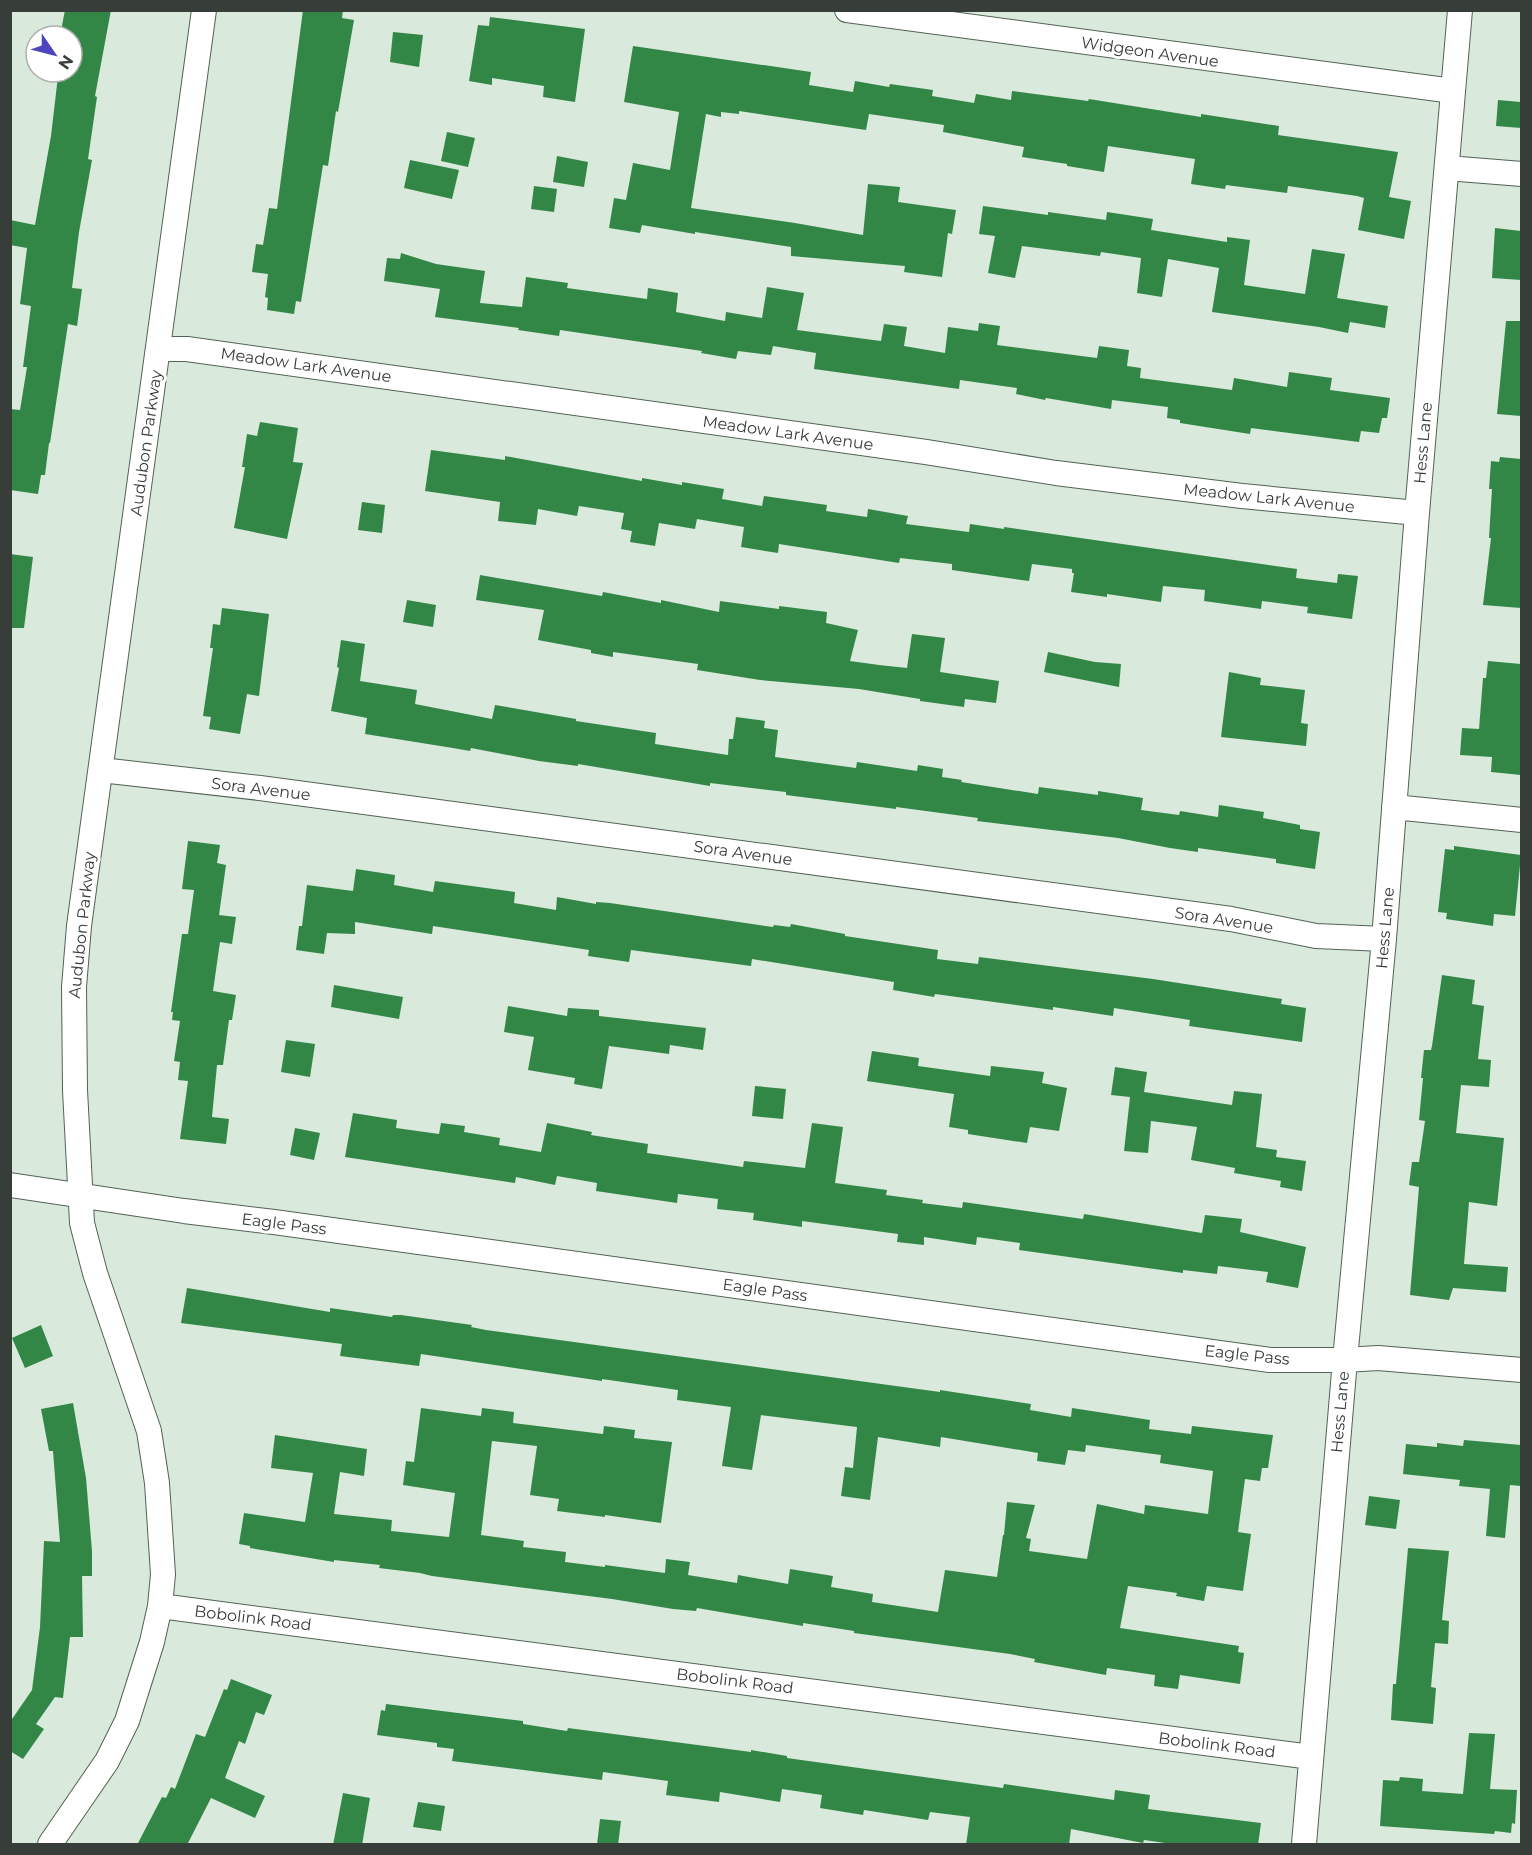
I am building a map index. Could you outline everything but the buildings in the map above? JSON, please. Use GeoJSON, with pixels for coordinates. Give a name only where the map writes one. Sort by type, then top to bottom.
{"type":"FeatureCollection","features":[{"type":"Feature","properties":{"kind":"street","name":"Audubon Parkway"},"geometry":{"type":"LineString","coordinates":[[50,1845],[107,1761],[127,1721],[147,1661],[160,1606],[163,1574],[157,1483],[149,1431],[95,1272],[82,1223],[75,1090],[74,987],[79,926],[204,10]]}},
{"type":"Feature","properties":{"kind":"street","name":"Widgeon Avenue"},"geometry":{"type":"LineString","coordinates":[[847,10],[1453,92]]}},
{"type":"Feature","properties":{"kind":"street","name":"Hess Lane"},"geometry":{"type":"LineString","coordinates":[[1304,1845],[1345,1360],[1384,939],[1417,513],[1460,10]]}},
{"type":"Feature","properties":{"kind":"street"},"geometry":{"type":"LineString","coordinates":[[1447,168],[1521,174]]}},
{"type":"Feature","properties":{"kind":"street","name":"Meadow Lark Avenue"},"geometry":{"type":"LineString","coordinates":[[158,350],[199,350],[926,452],[1056,473],[1242,496],[1417,513]]}},
{"type":"Feature","properties":{"kind":"street","name":"Sora Avenue"},"geometry":{"type":"LineString","coordinates":[[101,770],[260,788],[1208,916],[1316,936],[1384,939]]}},
{"type":"Feature","properties":{"kind":"street"},"geometry":{"type":"LineString","coordinates":[[1394,807],[1521,820]]}},
{"type":"Feature","properties":{"kind":"street","name":"Eagle Pass"},"geometry":{"type":"LineString","coordinates":[[10,1185],[1270,1360],[1378,1358],[1521,1370]]}},
{"type":"Feature","properties":{"kind":"street","name":"Bobolink Road"},"geometry":{"type":"LineString","coordinates":[[160,1606],[1311,1757]]}}]}
